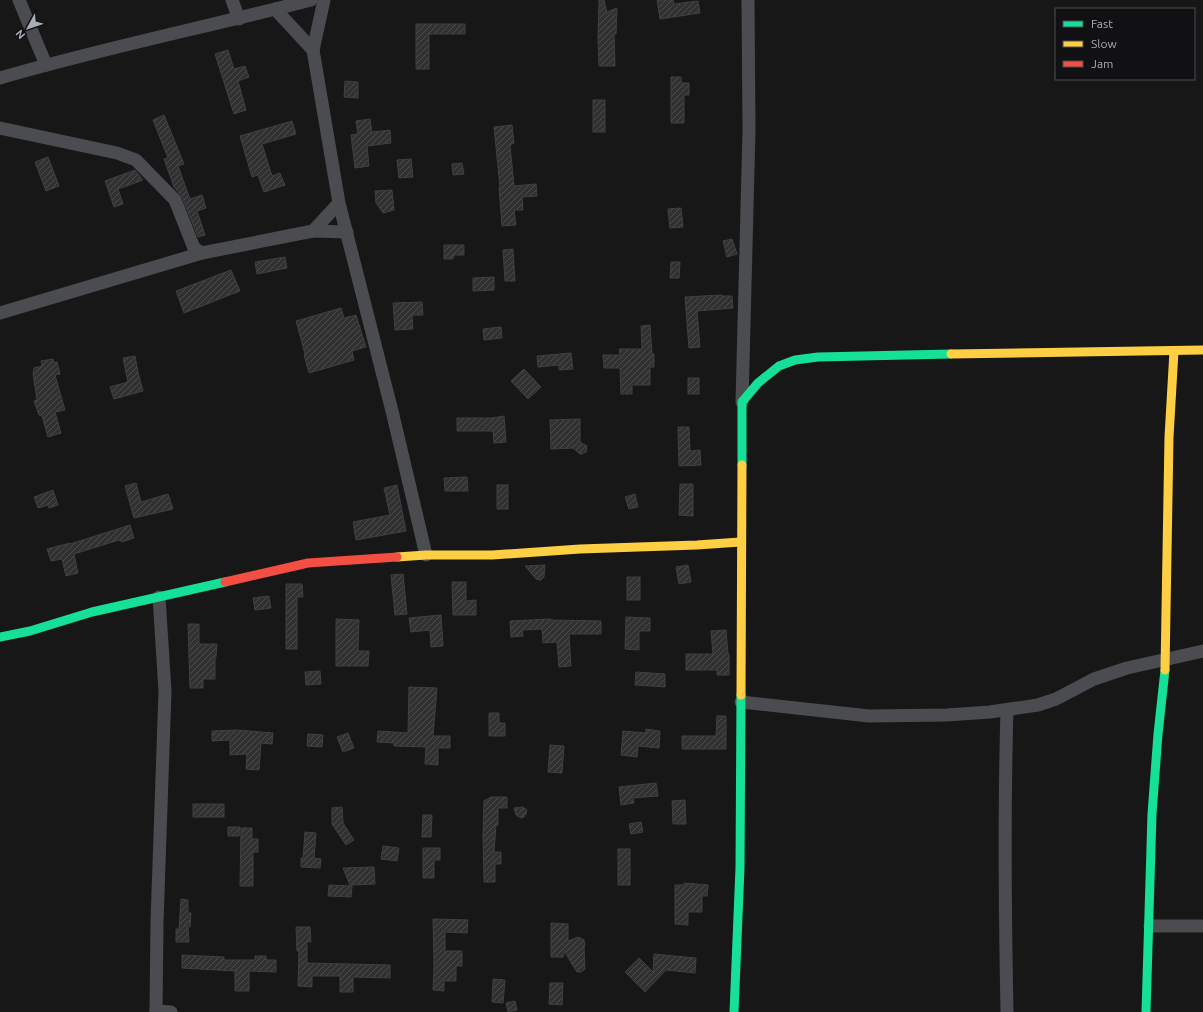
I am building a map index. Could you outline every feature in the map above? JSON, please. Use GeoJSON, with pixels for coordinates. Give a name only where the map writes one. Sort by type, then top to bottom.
{"type":"FeatureCollection","features":[{"type":"Feature","properties":{"kind":"street"},"geometry":{"type":"LineString","coordinates":[[19,0],[46,65]]}},
{"type":"Feature","properties":{"kind":"street"},"geometry":{"type":"LineString","coordinates":[[232,0],[239,19]]}},
{"type":"Feature","properties":{"kind":"street"},"geometry":{"type":"LineString","coordinates":[[0,78],[46,65],[239,19],[311,0]]}},
{"type":"Feature","properties":{"kind":"street"},"geometry":{"type":"LineString","coordinates":[[324,0],[313,50],[339,203],[392,411],[426,556]]}},
{"type":"Feature","properties":{"kind":"street"},"geometry":{"type":"LineString","coordinates":[[734,1012],[739,942],[741,822],[740,542],[749,131],[748,0]]}},
{"type":"Feature","properties":{"kind":"street"},"geometry":{"type":"LineString","coordinates":[[275,9],[313,50]]}},
{"type":"Feature","properties":{"kind":"street"},"geometry":{"type":"LineString","coordinates":[[0,128],[118,153],[136,160],[175,200],[194,248],[202,253]]}},
{"type":"Feature","properties":{"kind":"street"},"geometry":{"type":"LineString","coordinates":[[313,231],[339,203]]}},
{"type":"Feature","properties":{"kind":"street"},"geometry":{"type":"LineString","coordinates":[[0,313],[202,253],[313,231],[347,232]]}},
{"type":"Feature","properties":{"kind":"street"},"geometry":{"type":"LineString","coordinates":[[742,402],[750,391],[766,375],[794,360],[833,356],[1203,350]]}},
{"type":"Feature","properties":{"kind":"street"},"geometry":{"type":"LineString","coordinates":[[1146,1012],[1150,926],[1152,814],[1158,734],[1166,659],[1169,437],[1174,351]]}},
{"type":"Feature","properties":{"kind":"street"},"geometry":{"type":"LineString","coordinates":[[0,637],[30,632],[92,612],[308,563],[352,559],[492,555],[580,549],[740,542]]}},
{"type":"Feature","properties":{"kind":"street"},"geometry":{"type":"LineString","coordinates":[[160,597],[165,692],[157,922],[156,1012],[171,1012]]}},
{"type":"Feature","properties":{"kind":"street"},"geometry":{"type":"LineString","coordinates":[[741,702],[869,716],[947,715],[990,712],[1038,705],[1056,699],[1094,679],[1127,668],[1203,651]]}},
{"type":"Feature","properties":{"kind":"street"},"geometry":{"type":"LineString","coordinates":[[1007,710],[1005,765],[1007,1012]]}},
{"type":"Feature","properties":{"kind":"street"},"geometry":{"type":"LineString","coordinates":[[1150,926],[1203,926]]}},
{"type":"Feature","properties":{"kind":"building"},"geometry":{"type":"Polygon","coordinates":[[[599,0],[604,0],[607,12],[617,8],[616,34],[614,34],[615,66],[599,66],[599,0]]]}},
{"type":"Feature","properties":{"kind":"building"},"geometry":{"type":"Polygon","coordinates":[[[657,0],[673,0],[674,4],[698,1],[700,13],[660,19],[657,0]]]}},
{"type":"Feature","properties":{"kind":"building"},"geometry":{"type":"Polygon","coordinates":[[[416,24],[465,24],[465,34],[429,34],[429,69],[416,69],[416,24]]]}},
{"type":"Feature","properties":{"kind":"building"},"geometry":{"type":"Polygon","coordinates":[[[228,50],[234,69],[245,66],[249,77],[238,81],[246,110],[234,114],[215,54],[228,50]]]}},
{"type":"Feature","properties":{"kind":"building"},"geometry":{"type":"Polygon","coordinates":[[[671,77],[681,77],[681,83],[689,83],[689,95],[684,95],[684,123],[671,123],[671,77]]]}},
{"type":"Feature","properties":{"kind":"building"},"geometry":{"type":"Polygon","coordinates":[[[345,81],[358,82],[358,98],[344,97],[345,81]]]}},
{"type":"Feature","properties":{"kind":"building"},"geometry":{"type":"Polygon","coordinates":[[[593,100],[605,100],[605,132],[593,132],[593,100]]]}},
{"type":"Feature","properties":{"kind":"building"},"geometry":{"type":"Polygon","coordinates":[[[164,115],[184,164],[178,166],[190,199],[202,195],[206,208],[197,211],[205,235],[198,237],[182,197],[174,187],[164,159],[168,158],[153,120],[164,115]]]}},
{"type":"Feature","properties":{"kind":"building"},"geometry":{"type":"Polygon","coordinates":[[[370,119],[372,132],[390,130],[391,143],[367,146],[369,166],[355,168],[351,135],[358,134],[356,121],[370,119]]]}},
{"type":"Feature","properties":{"kind":"building"},"geometry":{"type":"Polygon","coordinates":[[[292,121],[296,134],[262,144],[272,176],[280,173],[285,185],[264,192],[258,175],[252,177],[240,136],[292,121]]]}},
{"type":"Feature","properties":{"kind":"building"},"geometry":{"type":"Polygon","coordinates":[[[512,125],[514,143],[510,145],[514,186],[536,184],[537,196],[522,197],[523,210],[514,210],[516,225],[502,226],[494,127],[512,125]]]}},
{"type":"Feature","properties":{"kind":"building"},"geometry":{"type":"Polygon","coordinates":[[[48,157],[59,186],[46,191],[35,162],[48,157]]]}},
{"type":"Feature","properties":{"kind":"building"},"geometry":{"type":"Polygon","coordinates":[[[411,159],[413,177],[399,178],[397,160],[411,159]]]}},
{"type":"Feature","properties":{"kind":"building"},"geometry":{"type":"Polygon","coordinates":[[[462,163],[464,174],[453,175],[452,164],[462,163]]]}},
{"type":"Feature","properties":{"kind":"building"},"geometry":{"type":"Polygon","coordinates":[[[135,170],[143,180],[118,189],[123,204],[114,207],[105,181],[135,170]]]}},
{"type":"Feature","properties":{"kind":"building"},"geometry":{"type":"Polygon","coordinates":[[[392,190],[394,210],[383,213],[376,203],[375,191],[392,190]]]}},
{"type":"Feature","properties":{"kind":"building"},"geometry":{"type":"Polygon","coordinates":[[[681,208],[683,227],[670,228],[668,209],[681,208]]]}},
{"type":"Feature","properties":{"kind":"building"},"geometry":{"type":"Polygon","coordinates":[[[732,239],[737,254],[727,257],[723,241],[732,239]]]}},
{"type":"Feature","properties":{"kind":"building"},"geometry":{"type":"Polygon","coordinates":[[[444,245],[464,245],[464,255],[454,255],[453,259],[444,259],[444,245]]]}},
{"type":"Feature","properties":{"kind":"building"},"geometry":{"type":"Polygon","coordinates":[[[513,249],[515,281],[505,281],[503,250],[513,249]]]}},
{"type":"Feature","properties":{"kind":"building"},"geometry":{"type":"Polygon","coordinates":[[[285,257],[287,268],[257,274],[255,262],[285,257]]]}},
{"type":"Feature","properties":{"kind":"building"},"geometry":{"type":"Polygon","coordinates":[[[671,262],[680,262],[679,278],[670,278],[671,262]]]}},
{"type":"Feature","properties":{"kind":"building"},"geometry":{"type":"Polygon","coordinates":[[[231,270],[240,291],[184,313],[176,291],[231,270]]]}},
{"type":"Feature","properties":{"kind":"building"},"geometry":{"type":"Polygon","coordinates":[[[494,277],[494,290],[473,291],[473,278],[494,277]]]}},
{"type":"Feature","properties":{"kind":"building"},"geometry":{"type":"Polygon","coordinates":[[[722,295],[732,296],[733,308],[697,311],[700,347],[689,348],[685,297],[722,295]]]}},
{"type":"Feature","properties":{"kind":"building"},"geometry":{"type":"Polygon","coordinates":[[[422,302],[423,315],[412,315],[413,329],[395,330],[393,303],[422,302]]]}},
{"type":"Feature","properties":{"kind":"building"},"geometry":{"type":"Polygon","coordinates":[[[341,308],[344,318],[356,315],[366,347],[352,351],[354,360],[309,373],[296,321],[341,308]]]}},
{"type":"Feature","properties":{"kind":"building"},"geometry":{"type":"Polygon","coordinates":[[[650,325],[652,354],[654,354],[654,367],[650,367],[650,385],[632,385],[632,394],[621,394],[620,368],[604,368],[603,355],[620,355],[619,349],[642,349],[641,326],[650,325]]]}},
{"type":"Feature","properties":{"kind":"building"},"geometry":{"type":"Polygon","coordinates":[[[501,327],[502,338],[484,340],[483,329],[501,327]]]}},
{"type":"Feature","properties":{"kind":"building"},"geometry":{"type":"Polygon","coordinates":[[[571,353],[573,369],[559,370],[559,365],[538,367],[537,356],[571,353]]]}},
{"type":"Feature","properties":{"kind":"building"},"geometry":{"type":"Polygon","coordinates":[[[135,356],[143,391],[114,399],[110,387],[128,382],[123,358],[135,356]]]}},
{"type":"Feature","properties":{"kind":"building"},"geometry":{"type":"Polygon","coordinates":[[[53,359],[54,363],[57,362],[60,374],[55,375],[65,410],[55,412],[61,433],[48,437],[42,416],[39,415],[34,401],[37,400],[33,373],[34,368],[42,366],[41,361],[53,359]]]}},
{"type":"Feature","properties":{"kind":"building"},"geometry":{"type":"Polygon","coordinates":[[[524,369],[541,387],[528,399],[511,381],[524,369]]]}},
{"type":"Feature","properties":{"kind":"building"},"geometry":{"type":"Polygon","coordinates":[[[688,378],[699,378],[699,394],[688,394],[688,378]]]}},
{"type":"Feature","properties":{"kind":"building"},"geometry":{"type":"Polygon","coordinates":[[[504,416],[506,442],[494,443],[493,431],[457,431],[457,418],[492,418],[504,416]]]}},
{"type":"Feature","properties":{"kind":"building"},"geometry":{"type":"Polygon","coordinates":[[[580,419],[580,442],[587,446],[586,452],[581,455],[573,448],[551,449],[550,420],[580,419]]]}},
{"type":"Feature","properties":{"kind":"building"},"geometry":{"type":"Polygon","coordinates":[[[678,427],[689,427],[690,451],[700,450],[701,465],[679,466],[678,427]]]}},
{"type":"Feature","properties":{"kind":"building"},"geometry":{"type":"Polygon","coordinates":[[[467,477],[468,491],[445,491],[444,478],[467,477]]]}},
{"type":"Feature","properties":{"kind":"building"},"geometry":{"type":"Polygon","coordinates":[[[136,483],[141,502],[168,494],[173,509],[134,518],[125,486],[136,483]]]}},
{"type":"Feature","properties":{"kind":"building"},"geometry":{"type":"Polygon","coordinates":[[[680,484],[693,484],[693,516],[679,515],[680,484]]]}},
{"type":"Feature","properties":{"kind":"building"},"geometry":{"type":"Polygon","coordinates":[[[397,485],[406,531],[356,540],[353,522],[390,515],[384,488],[397,485]]]}},
{"type":"Feature","properties":{"kind":"building"},"geometry":{"type":"Polygon","coordinates":[[[497,485],[508,485],[508,509],[497,509],[497,485]]]}},
{"type":"Feature","properties":{"kind":"building"},"geometry":{"type":"Polygon","coordinates":[[[53,490],[58,505],[49,508],[48,505],[38,508],[34,497],[53,490]]]}},
{"type":"Feature","properties":{"kind":"building"},"geometry":{"type":"Polygon","coordinates":[[[635,494],[638,507],[629,509],[625,497],[635,494]]]}},
{"type":"Feature","properties":{"kind":"building"},"geometry":{"type":"Polygon","coordinates":[[[130,525],[134,538],[122,542],[119,540],[74,554],[78,573],[66,576],[62,559],[51,561],[47,549],[70,544],[130,525]]]}},
{"type":"Feature","properties":{"kind":"building"},"geometry":{"type":"Polygon","coordinates":[[[545,565],[544,577],[541,580],[536,579],[525,566],[545,565]]]}},
{"type":"Feature","properties":{"kind":"building"},"geometry":{"type":"Polygon","coordinates":[[[688,565],[691,582],[679,584],[676,567],[688,565]]]}},
{"type":"Feature","properties":{"kind":"building"},"geometry":{"type":"Polygon","coordinates":[[[403,574],[407,614],[395,615],[391,575],[403,574]]]}},
{"type":"Feature","properties":{"kind":"building"},"geometry":{"type":"Polygon","coordinates":[[[627,577],[640,577],[640,600],[627,600],[627,577]]]}},
{"type":"Feature","properties":{"kind":"building"},"geometry":{"type":"Polygon","coordinates":[[[452,582],[466,582],[466,601],[476,600],[476,615],[453,615],[452,582]]]}},
{"type":"Feature","properties":{"kind":"building"},"geometry":{"type":"Polygon","coordinates":[[[286,584],[302,584],[303,597],[297,597],[297,649],[286,649],[286,584]]]}},
{"type":"Feature","properties":{"kind":"building"},"geometry":{"type":"Polygon","coordinates":[[[269,596],[271,608],[255,610],[253,598],[269,596]]]}},
{"type":"Feature","properties":{"kind":"building"},"geometry":{"type":"Polygon","coordinates":[[[441,615],[443,646],[431,647],[430,630],[411,632],[409,618],[441,615]]]}},
{"type":"Feature","properties":{"kind":"building"},"geometry":{"type":"Polygon","coordinates":[[[626,617],[650,618],[650,631],[639,631],[639,650],[625,649],[626,617]]]}},
{"type":"Feature","properties":{"kind":"building"},"geometry":{"type":"Polygon","coordinates":[[[336,619],[359,620],[358,651],[369,651],[368,666],[336,666],[336,619]]]}},
{"type":"Feature","properties":{"kind":"building"},"geometry":{"type":"Polygon","coordinates":[[[551,619],[601,621],[601,634],[569,634],[571,666],[559,667],[557,642],[543,643],[542,629],[522,630],[523,636],[511,637],[510,621],[551,619]]]}},
{"type":"Feature","properties":{"kind":"building"},"geometry":{"type":"Polygon","coordinates":[[[188,624],[199,624],[199,644],[217,644],[215,657],[215,679],[203,679],[203,688],[190,688],[188,624]]]}},
{"type":"Feature","properties":{"kind":"building"},"geometry":{"type":"Polygon","coordinates":[[[726,630],[729,654],[729,675],[717,675],[717,670],[686,670],[686,654],[713,654],[711,631],[726,630]]]}},
{"type":"Feature","properties":{"kind":"building"},"geometry":{"type":"Polygon","coordinates":[[[320,671],[321,684],[306,685],[305,672],[320,671]]]}},
{"type":"Feature","properties":{"kind":"building"},"geometry":{"type":"Polygon","coordinates":[[[636,672],[665,674],[665,687],[635,685],[636,672]]]}},
{"type":"Feature","properties":{"kind":"building"},"geometry":{"type":"Polygon","coordinates":[[[409,687],[437,688],[433,736],[450,736],[450,748],[438,748],[438,765],[425,764],[426,747],[394,746],[394,743],[377,742],[378,731],[408,733],[409,687]]]}},
{"type":"Feature","properties":{"kind":"building"},"geometry":{"type":"Polygon","coordinates":[[[489,713],[499,713],[499,723],[505,723],[505,736],[489,736],[489,713]]]}},
{"type":"Feature","properties":{"kind":"building"},"geometry":{"type":"Polygon","coordinates":[[[717,716],[726,716],[726,749],[682,749],[682,736],[716,736],[717,716]]]}},
{"type":"Feature","properties":{"kind":"building"},"geometry":{"type":"Polygon","coordinates":[[[646,729],[660,731],[659,748],[638,746],[637,757],[621,755],[623,731],[646,733],[646,729]]]}},
{"type":"Feature","properties":{"kind":"building"},"geometry":{"type":"Polygon","coordinates":[[[237,730],[273,733],[272,744],[261,743],[259,770],[246,769],[247,754],[230,755],[230,740],[212,741],[212,731],[237,730]]]}},
{"type":"Feature","properties":{"kind":"building"},"geometry":{"type":"Polygon","coordinates":[[[348,733],[354,748],[343,752],[337,737],[348,733]]]}},
{"type":"Feature","properties":{"kind":"building"},"geometry":{"type":"Polygon","coordinates":[[[308,734],[323,735],[322,747],[307,746],[308,734]]]}},
{"type":"Feature","properties":{"kind":"building"},"geometry":{"type":"Polygon","coordinates":[[[550,745],[564,746],[562,773],[548,772],[550,745]]]}},
{"type":"Feature","properties":{"kind":"building"},"geometry":{"type":"Polygon","coordinates":[[[656,783],[658,796],[633,798],[634,803],[621,805],[619,787],[656,783]]]}},
{"type":"Feature","properties":{"kind":"building"},"geometry":{"type":"Polygon","coordinates":[[[491,797],[507,797],[507,808],[498,808],[498,825],[496,825],[494,852],[501,852],[501,864],[495,864],[495,882],[484,882],[484,801],[491,797]]]}},
{"type":"Feature","properties":{"kind":"building"},"geometry":{"type":"Polygon","coordinates":[[[685,800],[686,824],[673,824],[672,801],[685,800]]]}},
{"type":"Feature","properties":{"kind":"building"},"geometry":{"type":"Polygon","coordinates":[[[193,804],[224,804],[224,817],[193,817],[193,804]]]}},
{"type":"Feature","properties":{"kind":"building"},"geometry":{"type":"Polygon","coordinates":[[[342,807],[343,823],[354,840],[346,845],[332,824],[332,808],[342,807]]]}},
{"type":"Feature","properties":{"kind":"building"},"geometry":{"type":"Polygon","coordinates":[[[523,807],[527,810],[524,817],[521,818],[516,815],[514,808],[523,807]]]}},
{"type":"Feature","properties":{"kind":"building"},"geometry":{"type":"Polygon","coordinates":[[[423,815],[432,815],[431,837],[422,837],[423,815]]]}},
{"type":"Feature","properties":{"kind":"building"},"geometry":{"type":"Polygon","coordinates":[[[641,822],[643,832],[631,834],[629,824],[641,822]]]}},
{"type":"Feature","properties":{"kind":"building"},"geometry":{"type":"Polygon","coordinates":[[[228,827],[240,827],[239,836],[228,836],[228,827]]]}},
{"type":"Feature","properties":{"kind":"building"},"geometry":{"type":"Polygon","coordinates":[[[241,828],[252,828],[252,839],[258,839],[258,852],[253,852],[253,886],[240,886],[241,828]]]}},
{"type":"Feature","properties":{"kind":"building"},"geometry":{"type":"Polygon","coordinates":[[[305,832],[316,833],[314,858],[321,859],[320,868],[301,867],[305,832]]]}},
{"type":"Feature","properties":{"kind":"building"},"geometry":{"type":"Polygon","coordinates":[[[383,846],[399,848],[397,861],[381,859],[383,846]]]}},
{"type":"Feature","properties":{"kind":"building"},"geometry":{"type":"Polygon","coordinates":[[[423,848],[440,848],[440,860],[434,860],[434,878],[423,878],[423,848]]]}},
{"type":"Feature","properties":{"kind":"building"},"geometry":{"type":"Polygon","coordinates":[[[618,849],[630,849],[630,885],[618,885],[618,849]]]}},
{"type":"Feature","properties":{"kind":"building"},"geometry":{"type":"Polygon","coordinates":[[[374,867],[375,884],[350,885],[343,868],[374,867]]]}},
{"type":"Feature","properties":{"kind":"building"},"geometry":{"type":"Polygon","coordinates":[[[684,883],[708,885],[707,896],[702,896],[702,912],[688,912],[688,925],[675,924],[675,885],[684,885],[684,883]]]}},
{"type":"Feature","properties":{"kind":"building"},"geometry":{"type":"Polygon","coordinates":[[[329,885],[352,886],[351,897],[328,896],[329,885]]]}},
{"type":"Feature","properties":{"kind":"building"},"geometry":{"type":"Polygon","coordinates":[[[181,899],[188,900],[188,913],[191,913],[190,927],[188,926],[189,942],[176,942],[176,929],[179,929],[181,899]]]}},
{"type":"Feature","properties":{"kind":"building"},"geometry":{"type":"Polygon","coordinates":[[[433,919],[468,920],[467,933],[445,932],[445,951],[462,951],[462,966],[456,966],[456,981],[444,981],[444,991],[433,990],[433,919]]]}},
{"type":"Feature","properties":{"kind":"building"},"geometry":{"type":"Polygon","coordinates":[[[551,923],[568,924],[568,941],[578,937],[584,940],[585,969],[581,972],[577,972],[564,951],[563,957],[551,957],[551,923]]]}},
{"type":"Feature","properties":{"kind":"building"},"geometry":{"type":"Polygon","coordinates":[[[296,927],[310,927],[311,942],[307,941],[307,963],[390,965],[390,978],[353,977],[353,992],[340,992],[340,976],[312,976],[312,987],[298,986],[299,951],[297,951],[296,927]]]}},
{"type":"Feature","properties":{"kind":"building"},"geometry":{"type":"Polygon","coordinates":[[[654,954],[696,958],[695,973],[666,970],[645,992],[625,972],[639,958],[653,972],[654,954]]]}},
{"type":"Feature","properties":{"kind":"building"},"geometry":{"type":"Polygon","coordinates":[[[182,955],[224,957],[224,960],[255,960],[255,956],[266,956],[266,960],[276,960],[276,972],[249,971],[249,991],[235,991],[235,971],[182,968],[182,955]]]}},
{"type":"Feature","properties":{"kind":"building"},"geometry":{"type":"Polygon","coordinates":[[[493,979],[505,980],[503,1003],[492,1002],[493,979]]]}},
{"type":"Feature","properties":{"kind":"building"},"geometry":{"type":"Polygon","coordinates":[[[550,983],[563,983],[562,1005],[549,1004],[550,983]]]}},
{"type":"Feature","properties":{"kind":"building"},"geometry":{"type":"Polygon","coordinates":[[[515,1001],[517,1010],[508,1012],[506,1003],[515,1001]]]}},
{"type":"Feature","properties":{"kind":"traffic: fast"},"geometry":{"type":"LineString","coordinates":[[742,465],[742,402],[758,383],[779,366],[795,360],[818,357],[951,354]]}},
{"type":"Feature","properties":{"kind":"traffic: fast"},"geometry":{"type":"LineString","coordinates":[[0,637],[30,631],[92,612],[225,582]]}},
{"type":"Feature","properties":{"kind":"traffic: fast"},"geometry":{"type":"LineString","coordinates":[[1146,1012],[1152,814],[1158,734],[1165,670]]}},
{"type":"Feature","properties":{"kind":"traffic: fast"},"geometry":{"type":"LineString","coordinates":[[734,1012],[740,868],[741,695]]}},
{"type":"Feature","properties":{"kind":"traffic: slow"},"geometry":{"type":"LineString","coordinates":[[951,354],[1203,350]]}},
{"type":"Feature","properties":{"kind":"traffic: slow"},"geometry":{"type":"LineString","coordinates":[[1165,670],[1169,437],[1174,351]]}},
{"type":"Feature","properties":{"kind":"traffic: slow"},"geometry":{"type":"LineString","coordinates":[[741,695],[742,465]]}},
{"type":"Feature","properties":{"kind":"traffic: slow"},"geometry":{"type":"LineString","coordinates":[[397,557],[426,555],[492,555],[580,549],[740,542]]}},
{"type":"Feature","properties":{"kind":"traffic: jam"},"geometry":{"type":"LineString","coordinates":[[225,582],[308,563],[397,557]]}}]}
